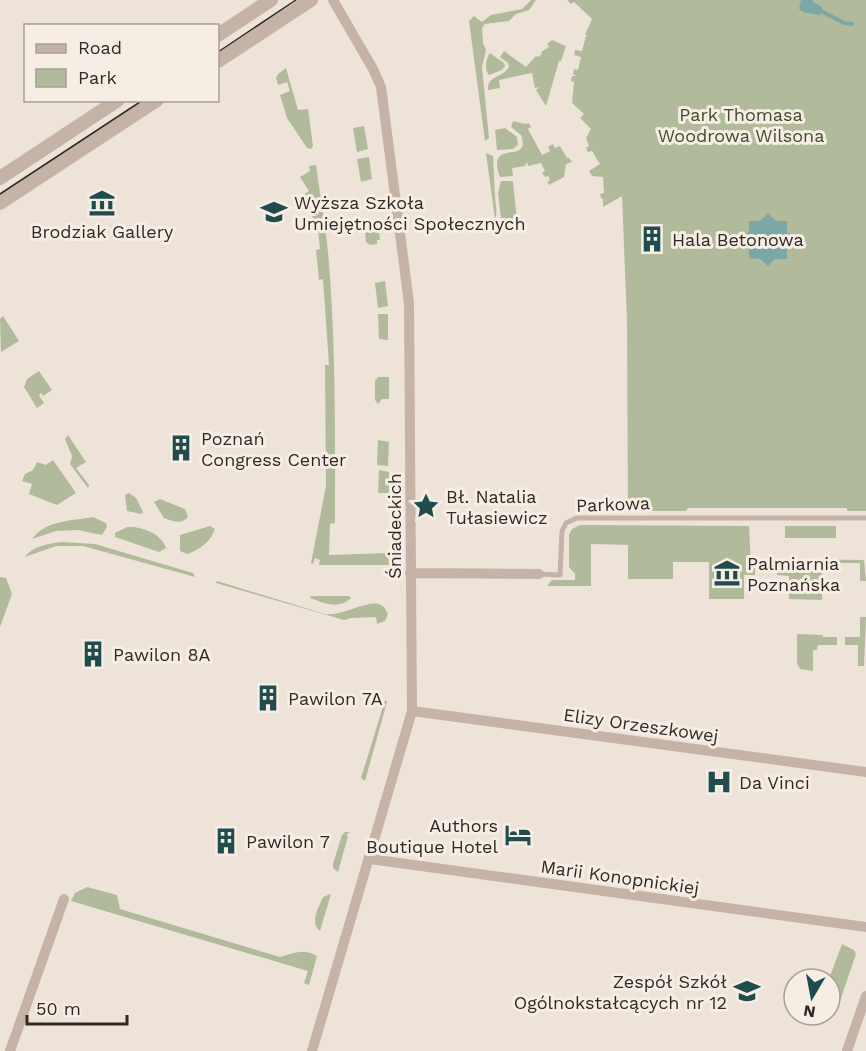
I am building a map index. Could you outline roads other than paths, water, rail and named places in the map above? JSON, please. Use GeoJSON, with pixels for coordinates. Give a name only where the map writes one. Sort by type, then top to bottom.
{"type":"FeatureCollection","features":[{"type":"Feature","properties":{"kind":"street"},"geometry":{"type":"LineString","coordinates":[[219,60],[310,0]]}},
{"type":"Feature","properties":{"kind":"street","name":"Śniadeckich"},"geometry":{"type":"LineString","coordinates":[[312,1051],[412,711],[409,303],[381,87],[333,0]]}},
{"type":"Feature","properties":{"kind":"street"},"geometry":{"type":"LineString","coordinates":[[219,34],[266,1]]}},
{"type":"Feature","properties":{"kind":"street"},"geometry":{"type":"LineString","coordinates":[[0,178],[115,102]]}},
{"type":"Feature","properties":{"kind":"street"},"geometry":{"type":"LineString","coordinates":[[0,203],[154,102]]}},
{"type":"Feature","properties":{"kind":"street","name":"Parkowa"},"geometry":{"type":"LineString","coordinates":[[410,573],[539,574]]}},
{"type":"Feature","properties":{"kind":"street","name":"Elizy Orzeszkowej"},"geometry":{"type":"LineString","coordinates":[[412,711],[866,772]]}},
{"type":"Feature","properties":{"kind":"street","name":"Marii Konopnickiej"},"geometry":{"type":"LineString","coordinates":[[370,859],[866,927]]}},
{"type":"Feature","properties":{"kind":"street"},"geometry":{"type":"LineString","coordinates":[[10,1051],[64,899]]}},
{"type":"Feature","properties":{"kind":"street"},"geometry":{"type":"LineString","coordinates":[[847,1051],[866,996]]}},
{"type":"Feature","properties":{"kind":"lane","name":"Parkowa"},"geometry":{"type":"LineString","coordinates":[[539,574],[560,575],[562,531],[566,523],[577,518],[866,518]]}},
{"type":"Feature","properties":{"kind":"water"},"geometry":{"type":"Polygon","coordinates":[[[801,0],[813,0],[822,7],[823,12],[819,15],[803,12],[799,9],[801,0]]]}},
{"type":"Feature","properties":{"kind":"water"},"geometry":{"type":"Polygon","coordinates":[[[768,213],[776,221],[787,221],[787,232],[795,239],[787,247],[787,259],[775,259],[768,266],[760,259],[749,258],[749,248],[741,240],[749,232],[749,221],[760,221],[768,213]]]}},
{"type":"Feature","properties":{"kind":"waterway"},"geometry":{"type":"LineString","coordinates":[[823,12],[844,23],[852,24]]}},
{"type":"Feature","properties":{"kind":"tram line"},"geometry":{"type":"LineString","coordinates":[[219,51],[296,0]]}},
{"type":"Feature","properties":{"kind":"tram line"},"geometry":{"type":"LineString","coordinates":[[0,194],[140,102]]}},
{"type":"Feature","properties":{"kind":"place","name":"Brodziak Gallery"},"geometry":{"type":"Point","coordinates":[102,203]}},
{"type":"Feature","properties":{"kind":"place","name":"Wyższa Szkoła Umiejętności Społecznych"},"geometry":{"type":"Point","coordinates":[274,212]}},
{"type":"Feature","properties":{"kind":"place","name":"Hala Betonowa"},"geometry":{"type":"Point","coordinates":[652,239]}},
{"type":"Feature","properties":{"kind":"place","name":"Poznań Congress Center"},"geometry":{"type":"Point","coordinates":[181,448]}},
{"type":"Feature","properties":{"kind":"place","name":"Bł. Natalia Tułasiewicz"},"geometry":{"type":"Point","coordinates":[426,506]}},
{"type":"Feature","properties":{"kind":"place","name":"Palmiarnia Poznańska"},"geometry":{"type":"Point","coordinates":[727,573]}},
{"type":"Feature","properties":{"kind":"place","name":"Pawilon 8A"},"geometry":{"type":"Point","coordinates":[93,654]}},
{"type":"Feature","properties":{"kind":"place","name":"Pawilon 7A"},"geometry":{"type":"Point","coordinates":[268,698]}},
{"type":"Feature","properties":{"kind":"place","name":"Da Vinci"},"geometry":{"type":"Point","coordinates":[719,782]}},
{"type":"Feature","properties":{"kind":"place","name":"Authors Boutique Hotel"},"geometry":{"type":"Point","coordinates":[518,835]}},
{"type":"Feature","properties":{"kind":"place","name":"Pawilon 7"},"geometry":{"type":"Point","coordinates":[226,841]}},
{"type":"Feature","properties":{"kind":"place","name":"Zespół Szkół Ogólnokstałcących nr 12"},"geometry":{"type":"Point","coordinates":[747,991]}},
{"type":"Feature","properties":{"kind":"park label","name":"Park Thomasa Woodrowa Wilsona"},"geometry":{"type":"Point","coordinates":[741,124]}}]}
